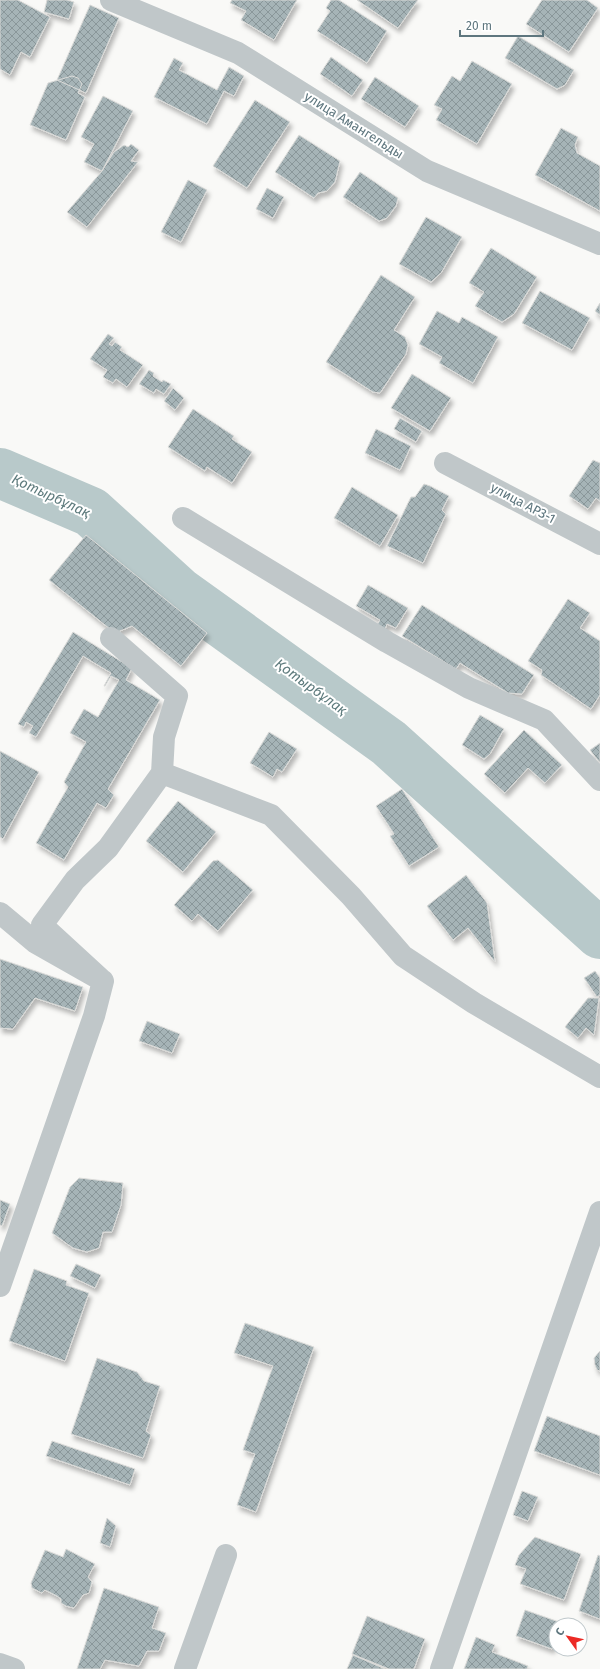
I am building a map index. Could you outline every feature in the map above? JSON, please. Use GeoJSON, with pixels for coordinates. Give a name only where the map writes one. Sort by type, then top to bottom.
{"type":"FeatureCollection","features":[{"type":"Feature","properties":{"kind":"street","name":"улица Амангельды"},"geometry":{"type":"LineString","coordinates":[[111,0],[238,53],[427,171],[600,244]]}},
{"type":"Feature","properties":{"kind":"street","name":"улица АРЗ-1"},"geometry":{"type":"LineString","coordinates":[[446,463],[600,544]]}},
{"type":"Feature","properties":{"kind":"street"},"geometry":{"type":"LineString","coordinates":[[183,518],[387,642],[469,688],[544,720],[600,780]]}},
{"type":"Feature","properties":{"kind":"street"},"geometry":{"type":"LineString","coordinates":[[104,981],[42,925],[75,880],[108,848],[162,774],[164,736],[177,696],[111,638]]}},
{"type":"Feature","properties":{"kind":"street"},"geometry":{"type":"LineString","coordinates":[[162,774],[271,815],[351,896],[403,956],[474,1003],[600,1077]]}},
{"type":"Feature","properties":{"kind":"street"},"geometry":{"type":"LineString","coordinates":[[0,913],[36,943],[104,981]]}},
{"type":"Feature","properties":{"kind":"street"},"geometry":{"type":"LineString","coordinates":[[0,1286],[91,1024],[104,981]]}},
{"type":"Feature","properties":{"kind":"street"},"geometry":{"type":"LineString","coordinates":[[441,1669],[600,1212]]}},
{"type":"Feature","properties":{"kind":"street"},"geometry":{"type":"LineString","coordinates":[[185,1669],[226,1555]]}},
{"type":"Feature","properties":{"kind":"street"},"geometry":{"type":"LineString","coordinates":[[0,1664],[14,1669]]}},
{"type":"Feature","properties":{"kind":"building"},"geometry":{"type":"Polygon","coordinates":[[[0,0],[18,0],[50,17],[30,57],[21,52],[10,75],[0,69],[0,0]]]}},
{"type":"Feature","properties":{"kind":"building"},"geometry":{"type":"Polygon","coordinates":[[[47,0],[67,0],[74,2],[69,19],[44,12],[47,0]]]}},
{"type":"Feature","properties":{"kind":"building"},"geometry":{"type":"Polygon","coordinates":[[[232,0],[297,0],[274,40],[241,20],[246,11],[230,3],[232,0]]]}},
{"type":"Feature","properties":{"kind":"building"},"geometry":{"type":"Polygon","coordinates":[[[331,0],[339,0],[387,31],[367,63],[317,31],[330,11],[326,8],[331,0]]]}},
{"type":"Feature","properties":{"kind":"building"},"geometry":{"type":"Polygon","coordinates":[[[357,0],[418,0],[398,28],[357,0]]]}},
{"type":"Feature","properties":{"kind":"building"},"geometry":{"type":"Polygon","coordinates":[[[542,0],[587,0],[598,8],[569,52],[526,24],[542,0]]]}},
{"type":"Feature","properties":{"kind":"building"},"geometry":{"type":"Polygon","coordinates":[[[90,5],[119,18],[86,93],[57,80],[90,5]]]}},
{"type":"Feature","properties":{"kind":"building"},"geometry":{"type":"Polygon","coordinates":[[[518,36],[574,70],[565,85],[557,89],[505,58],[518,36]]]}},
{"type":"Feature","properties":{"kind":"building"},"geometry":{"type":"Polygon","coordinates":[[[331,57],[363,80],[352,96],[320,74],[331,57]]]}},
{"type":"Feature","properties":{"kind":"building"},"geometry":{"type":"Polygon","coordinates":[[[174,58],[183,63],[179,70],[217,90],[229,67],[244,76],[234,96],[224,91],[207,124],[154,97],[174,58]]]}},
{"type":"Feature","properties":{"kind":"building"},"geometry":{"type":"Polygon","coordinates":[[[472,61],[512,84],[477,144],[436,120],[442,109],[434,105],[452,76],[460,81],[472,61]]]}},
{"type":"Feature","properties":{"kind":"building"},"geometry":{"type":"Polygon","coordinates":[[[72,76],[78,78],[82,84],[78,93],[85,97],[66,140],[30,125],[48,83],[72,76]]]}},
{"type":"Feature","properties":{"kind":"building"},"geometry":{"type":"Polygon","coordinates":[[[375,77],[419,106],[405,127],[361,99],[375,77]]]}},
{"type":"Feature","properties":{"kind":"building"},"geometry":{"type":"Polygon","coordinates":[[[103,96],[133,111],[102,171],[84,162],[94,144],[81,137],[103,96]]]}},
{"type":"Feature","properties":{"kind":"building"},"geometry":{"type":"Polygon","coordinates":[[[255,100],[290,122],[247,188],[213,166],[255,100]]]}},
{"type":"Feature","properties":{"kind":"building"},"geometry":{"type":"Polygon","coordinates":[[[561,128],[578,137],[575,145],[577,153],[600,166],[600,211],[535,175],[561,128]]]}},
{"type":"Feature","properties":{"kind":"building"},"geometry":{"type":"Polygon","coordinates":[[[299,135],[340,161],[335,182],[327,191],[318,193],[314,198],[275,172],[299,135]]]}},
{"type":"Feature","properties":{"kind":"building"},"geometry":{"type":"Polygon","coordinates":[[[131,144],[139,150],[131,161],[138,162],[87,227],[67,212],[102,171],[114,152],[124,145],[128,147],[131,144]]]}},
{"type":"Feature","properties":{"kind":"building"},"geometry":{"type":"Polygon","coordinates":[[[360,172],[398,198],[396,206],[387,218],[379,221],[343,197],[360,172]]]}},
{"type":"Feature","properties":{"kind":"building"},"geometry":{"type":"Polygon","coordinates":[[[188,180],[207,190],[181,242],[161,232],[188,180]]]}},
{"type":"Feature","properties":{"kind":"building"},"geometry":{"type":"Polygon","coordinates":[[[267,188],[284,197],[273,218],[256,209],[267,188]]]}},
{"type":"Feature","properties":{"kind":"building"},"geometry":{"type":"Polygon","coordinates":[[[426,217],[462,237],[441,273],[431,282],[399,264],[426,217]]]}},
{"type":"Feature","properties":{"kind":"building"},"geometry":{"type":"Polygon","coordinates":[[[491,248],[537,277],[514,314],[502,322],[475,306],[484,292],[469,283],[491,248]]]}},
{"type":"Feature","properties":{"kind":"building"},"geometry":{"type":"Polygon","coordinates":[[[381,275],[415,297],[394,330],[405,337],[408,345],[406,354],[380,393],[373,392],[326,362],[381,275]]]}},
{"type":"Feature","properties":{"kind":"building"},"geometry":{"type":"Polygon","coordinates":[[[540,291],[590,318],[572,350],[522,323],[540,291]]]}},
{"type":"Feature","properties":{"kind":"building"},"geometry":{"type":"Polygon","coordinates":[[[600,303],[600,315],[595,311],[600,303]]]}},
{"type":"Feature","properties":{"kind":"building"},"geometry":{"type":"Polygon","coordinates":[[[437,311],[459,323],[462,317],[498,337],[473,383],[439,363],[442,357],[419,344],[437,311]]]}},
{"type":"Feature","properties":{"kind":"building"},"geometry":{"type":"Polygon","coordinates":[[[108,334],[114,338],[109,344],[112,346],[115,342],[122,347],[120,350],[143,365],[127,387],[116,379],[113,383],[103,377],[107,370],[90,359],[108,334]]]}},
{"type":"Feature","properties":{"kind":"building"},"geometry":{"type":"Polygon","coordinates":[[[149,370],[154,373],[153,376],[162,382],[163,380],[171,384],[164,394],[156,389],[154,393],[139,384],[149,370]]]}},
{"type":"Feature","properties":{"kind":"building"},"geometry":{"type":"Polygon","coordinates":[[[412,374],[451,398],[430,431],[391,408],[412,374]]]}},
{"type":"Feature","properties":{"kind":"building"},"geometry":{"type":"Polygon","coordinates":[[[173,388],[184,398],[175,410],[164,401],[173,388]]]}},
{"type":"Feature","properties":{"kind":"building"},"geometry":{"type":"Polygon","coordinates":[[[193,409],[234,436],[232,439],[252,452],[232,483],[207,467],[205,471],[168,447],[193,409]]]}},
{"type":"Feature","properties":{"kind":"building"},"geometry":{"type":"Polygon","coordinates":[[[400,418],[422,431],[416,442],[394,429],[400,418]]]}},
{"type":"Feature","properties":{"kind":"building"},"geometry":{"type":"Polygon","coordinates":[[[376,429],[411,446],[400,470],[365,453],[376,429]]]}},
{"type":"Feature","properties":{"kind":"building"},"geometry":{"type":"Polygon","coordinates":[[[593,460],[600,463],[600,501],[596,498],[588,509],[569,496],[593,460]]]}},
{"type":"Feature","properties":{"kind":"building"},"geometry":{"type":"Polygon","coordinates":[[[424,484],[449,496],[442,510],[446,514],[423,563],[387,546],[411,497],[415,497],[424,484]]]}},
{"type":"Feature","properties":{"kind":"building"},"geometry":{"type":"Polygon","coordinates":[[[352,487],[398,515],[380,546],[334,518],[352,487]]]}},
{"type":"Feature","properties":{"kind":"building"},"geometry":{"type":"Polygon","coordinates":[[[86,535],[207,633],[181,666],[132,626],[115,633],[49,580],[86,535]]]}},
{"type":"Feature","properties":{"kind":"building"},"geometry":{"type":"Polygon","coordinates":[[[368,585],[408,608],[396,628],[387,624],[385,629],[377,625],[380,620],[356,606],[368,585]]]}},
{"type":"Feature","properties":{"kind":"building"},"geometry":{"type":"Polygon","coordinates":[[[568,599],[590,613],[580,628],[600,641],[600,695],[591,709],[541,675],[542,670],[528,661],[568,599]]]}},
{"type":"Feature","properties":{"kind":"building"},"geometry":{"type":"Polygon","coordinates":[[[422,605],[534,675],[522,694],[508,693],[460,663],[456,669],[402,636],[422,605]]]}},
{"type":"Feature","properties":{"kind":"building"},"geometry":{"type":"Polygon","coordinates":[[[73,632],[132,668],[126,680],[160,700],[108,789],[114,795],[106,808],[97,803],[64,860],[36,843],[68,787],[64,782],[86,742],[70,733],[84,709],[98,717],[119,680],[111,676],[104,686],[111,673],[83,656],[36,737],[29,733],[33,726],[26,722],[24,727],[18,724],[73,632]]]}},
{"type":"Feature","properties":{"kind":"building"},"geometry":{"type":"Polygon","coordinates":[[[480,715],[504,729],[490,754],[484,759],[462,745],[480,715]]]}},
{"type":"Feature","properties":{"kind":"building"},"geometry":{"type":"Polygon","coordinates":[[[524,730],[562,765],[545,783],[528,768],[505,793],[484,774],[524,730]]]}},
{"type":"Feature","properties":{"kind":"building"},"geometry":{"type":"Polygon","coordinates":[[[269,732],[297,749],[282,772],[277,769],[273,777],[250,763],[269,732]]]}},
{"type":"Feature","properties":{"kind":"building"},"geometry":{"type":"Polygon","coordinates":[[[600,743],[600,763],[590,750],[600,743]]]}},
{"type":"Feature","properties":{"kind":"building"},"geometry":{"type":"Polygon","coordinates":[[[0,751],[39,772],[3,839],[0,837],[0,751]]]}},
{"type":"Feature","properties":{"kind":"building"},"geometry":{"type":"Polygon","coordinates":[[[402,789],[439,847],[409,866],[390,836],[394,834],[376,806],[402,789]]]}},
{"type":"Feature","properties":{"kind":"building"},"geometry":{"type":"Polygon","coordinates":[[[178,801],[216,832],[183,872],[146,841],[178,801]]]}},
{"type":"Feature","properties":{"kind":"building"},"geometry":{"type":"Polygon","coordinates":[[[218,860],[253,890],[218,931],[198,914],[192,921],[174,905],[213,861],[218,860]]]}},
{"type":"Feature","properties":{"kind":"building"},"geometry":{"type":"Polygon","coordinates":[[[466,875],[487,903],[495,962],[468,928],[453,940],[427,906],[466,875]]]}},
{"type":"Feature","properties":{"kind":"building"},"geometry":{"type":"Polygon","coordinates":[[[0,959],[83,987],[75,1011],[35,998],[13,1029],[0,1028],[0,959]]]}},
{"type":"Feature","properties":{"kind":"building"},"geometry":{"type":"Polygon","coordinates":[[[595,971],[600,978],[600,995],[597,997],[584,978],[595,971]]]}},
{"type":"Feature","properties":{"kind":"building"},"geometry":{"type":"Polygon","coordinates":[[[588,998],[599,998],[594,1035],[586,1028],[578,1038],[565,1027],[588,998]]]}},
{"type":"Feature","properties":{"kind":"building"},"geometry":{"type":"Polygon","coordinates":[[[147,1021],[180,1034],[172,1053],[139,1041],[147,1021]]]}},
{"type":"Feature","properties":{"kind":"building"},"geometry":{"type":"Polygon","coordinates":[[[79,1178],[123,1183],[121,1205],[112,1232],[103,1232],[99,1248],[87,1252],[73,1248],[52,1233],[70,1187],[79,1178]]]}},
{"type":"Feature","properties":{"kind":"building"},"geometry":{"type":"Polygon","coordinates":[[[0,1200],[10,1204],[2,1226],[0,1225],[0,1200]]]}},
{"type":"Feature","properties":{"kind":"building"},"geometry":{"type":"Polygon","coordinates":[[[76,1264],[101,1275],[95,1288],[70,1276],[76,1264]]]}},
{"type":"Feature","properties":{"kind":"building"},"geometry":{"type":"Polygon","coordinates":[[[34,1269],[67,1281],[66,1285],[89,1293],[65,1361],[9,1341],[34,1269]]]}},
{"type":"Feature","properties":{"kind":"building"},"geometry":{"type":"Polygon","coordinates":[[[245,1323],[314,1347],[256,1512],[237,1505],[255,1454],[243,1450],[273,1366],[234,1353],[245,1323]]]}},
{"type":"Feature","properties":{"kind":"building"},"geometry":{"type":"Polygon","coordinates":[[[600,1351],[600,1371],[597,1370],[594,1358],[600,1351]]]}},
{"type":"Feature","properties":{"kind":"building"},"geometry":{"type":"Polygon","coordinates":[[[97,1358],[137,1372],[144,1381],[160,1386],[146,1431],[151,1435],[143,1458],[71,1434],[97,1358]]]}},
{"type":"Feature","properties":{"kind":"building"},"geometry":{"type":"Polygon","coordinates":[[[547,1416],[600,1436],[600,1475],[534,1451],[547,1416]]]}},
{"type":"Feature","properties":{"kind":"building"},"geometry":{"type":"Polygon","coordinates":[[[52,1441],[135,1469],[130,1485],[46,1456],[52,1441]]]}},
{"type":"Feature","properties":{"kind":"building"},"geometry":{"type":"Polygon","coordinates":[[[522,1491],[538,1497],[528,1521],[513,1515],[522,1491]]]}},
{"type":"Feature","properties":{"kind":"building"},"geometry":{"type":"Polygon","coordinates":[[[107,1518],[116,1526],[110,1547],[100,1543],[107,1518]]]}},
{"type":"Feature","properties":{"kind":"building"},"geometry":{"type":"Polygon","coordinates":[[[535,1537],[581,1554],[564,1600],[520,1584],[526,1569],[515,1565],[519,1555],[535,1537]]]}},
{"type":"Feature","properties":{"kind":"building"},"geometry":{"type":"Polygon","coordinates":[[[66,1549],[95,1564],[88,1577],[92,1582],[89,1593],[83,1595],[74,1608],[61,1603],[61,1599],[45,1590],[42,1593],[32,1588],[31,1583],[45,1550],[63,1557],[66,1549]]]}},
{"type":"Feature","properties":{"kind":"building"},"geometry":{"type":"Polygon","coordinates":[[[598,1555],[600,1556],[600,1619],[579,1611],[598,1555]]]}},
{"type":"Feature","properties":{"kind":"building"},"geometry":{"type":"Polygon","coordinates":[[[104,1588],[159,1607],[152,1628],[166,1633],[159,1651],[147,1651],[139,1666],[105,1660],[100,1669],[77,1669],[104,1588]]]}},
{"type":"Feature","properties":{"kind":"building"},"geometry":{"type":"Polygon","coordinates":[[[525,1610],[548,1618],[548,1648],[516,1636],[525,1610]]]}},
{"type":"Feature","properties":{"kind":"building"},"geometry":{"type":"Polygon","coordinates":[[[367,1616],[425,1639],[414,1669],[389,1669],[352,1654],[367,1616]]]}},
{"type":"Feature","properties":{"kind":"building"},"geometry":{"type":"Polygon","coordinates":[[[476,1637],[495,1645],[492,1652],[528,1666],[527,1669],[464,1669],[476,1637]]]}},
{"type":"Feature","properties":{"kind":"building"},"geometry":{"type":"Polygon","coordinates":[[[353,1655],[385,1669],[347,1669],[353,1655]]]}},
{"type":"Feature","properties":{"kind":"waterway","name":"Қотырбұлақ"},"geometry":{"type":"LineString","coordinates":[[0,473],[91,512],[179,592],[389,743],[600,934]]}}]}
